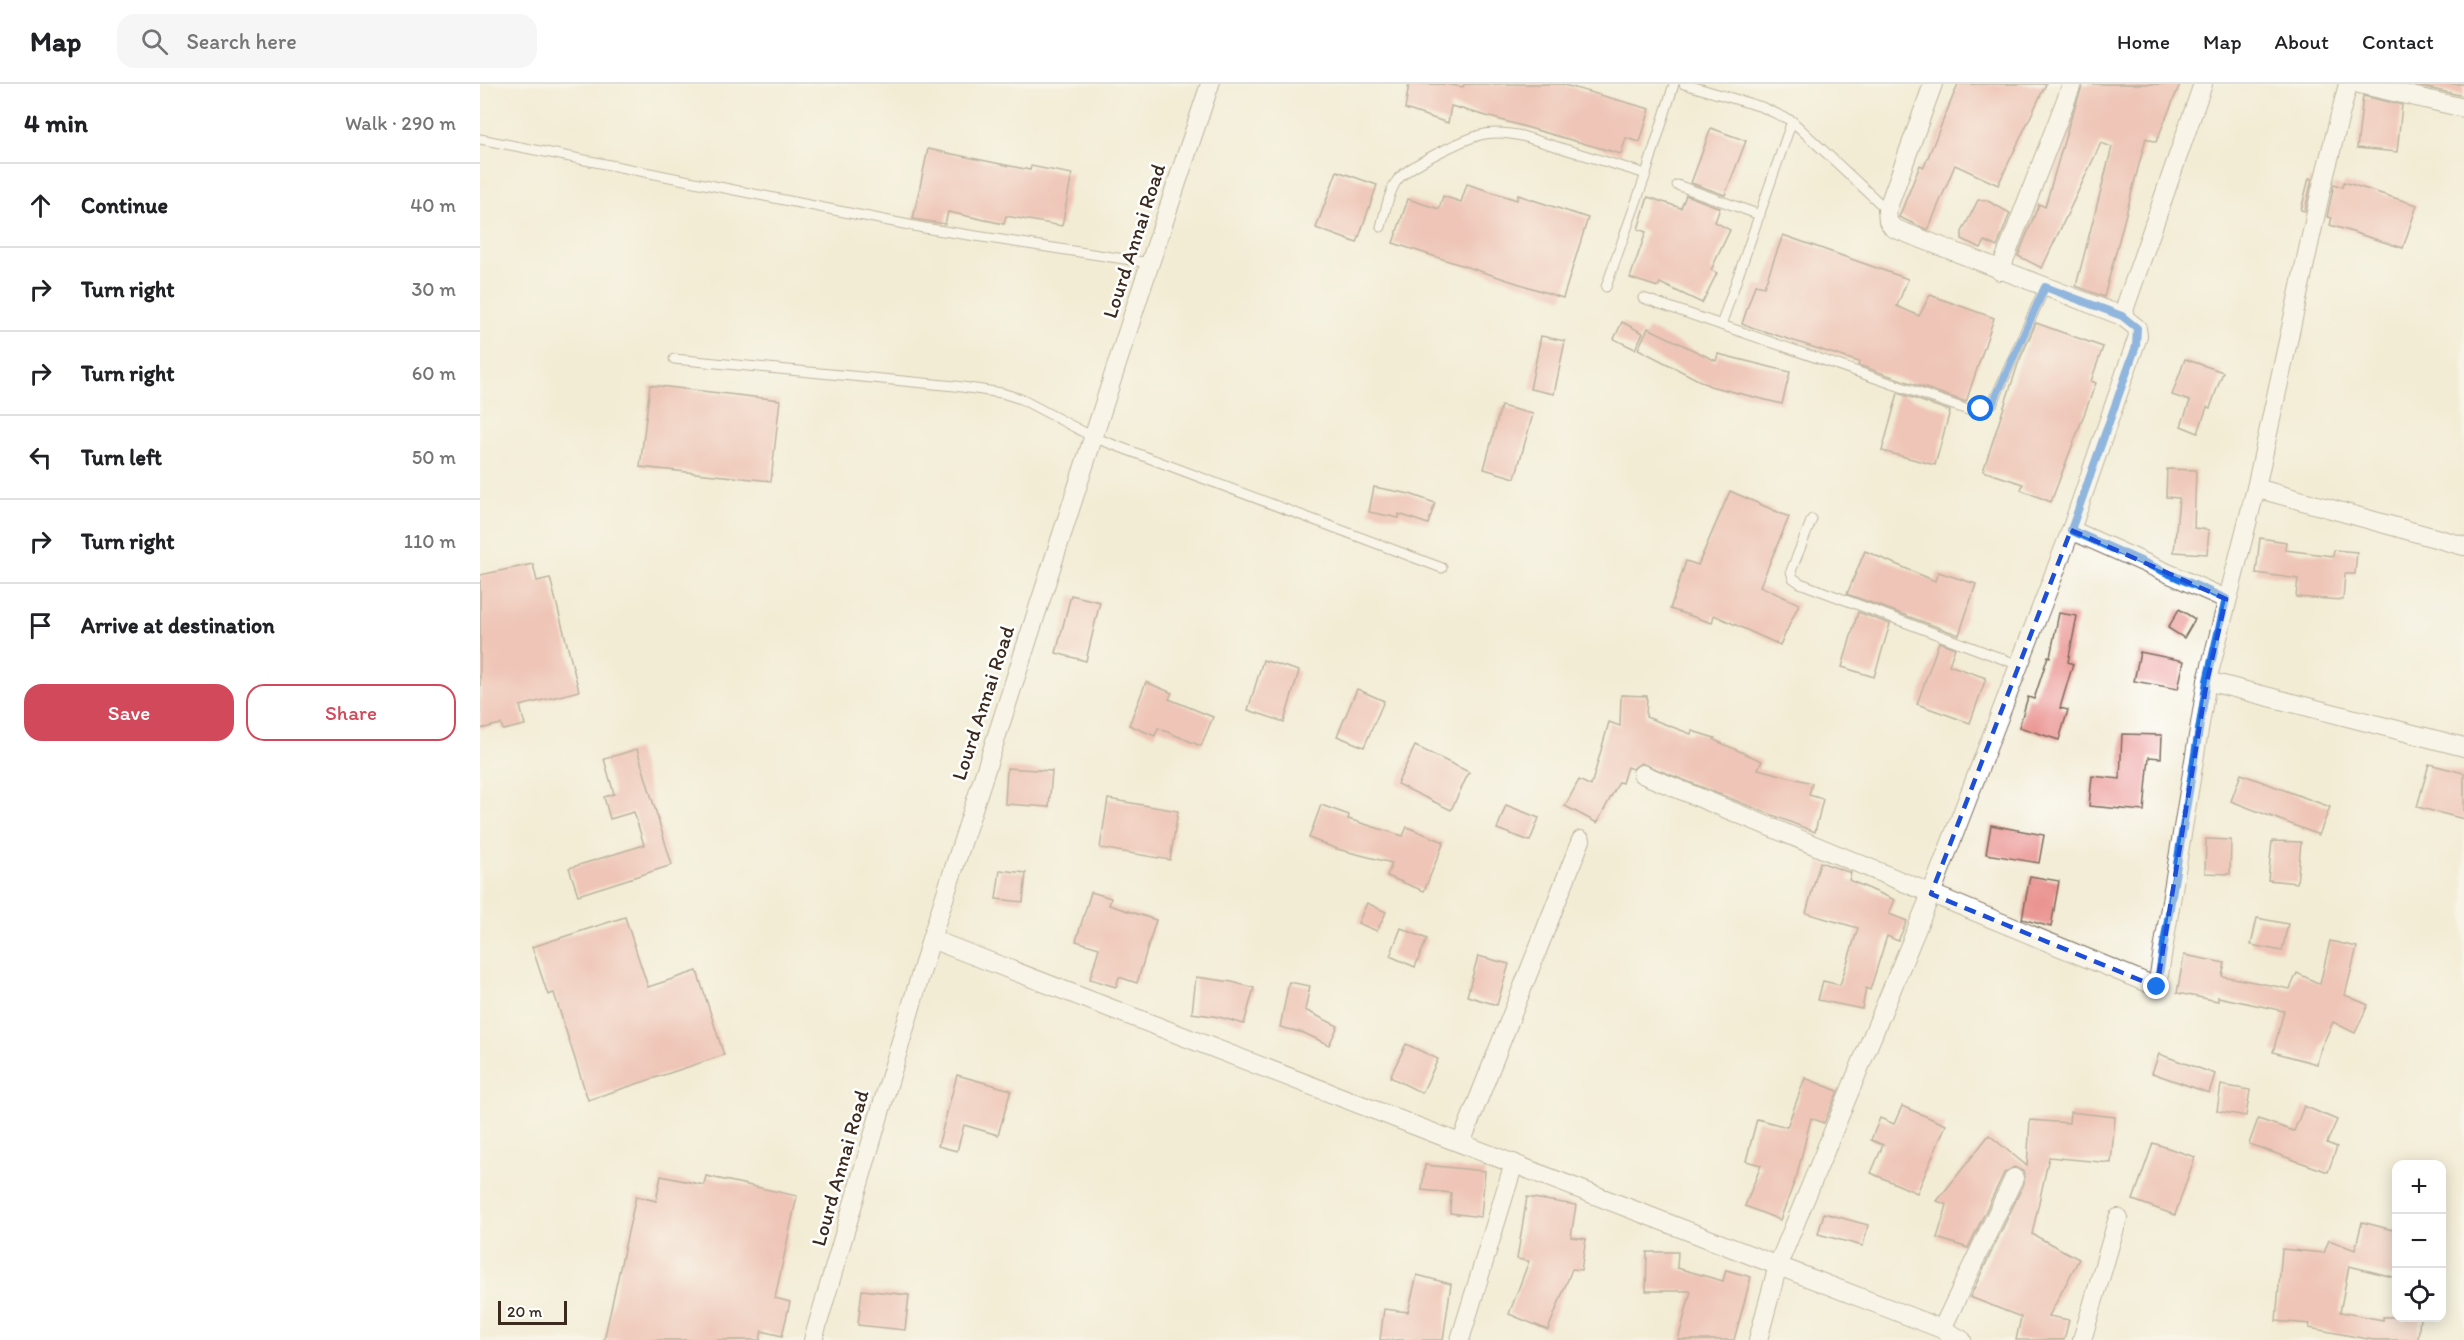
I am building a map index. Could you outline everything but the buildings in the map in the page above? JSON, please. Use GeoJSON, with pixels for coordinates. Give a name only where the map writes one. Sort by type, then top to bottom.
{"type":"FeatureCollection","features":[{"type":"Feature","properties":{"kind":"street","name":"Lourd Annai Road"},"geometry":{"type":"LineString","coordinates":[[813,1340],[931,939],[1210,84]]}},
{"type":"Feature","properties":{"kind":"street"},"geometry":{"type":"LineString","coordinates":[[1758,1340],[1778,1265],[1931,894],[2071,530],[2136,346],[2137,328],[2122,316],[1893,228],[1888,220],[1887,210],[1933,84]]}},
{"type":"Feature","properties":{"kind":"street"},"geometry":{"type":"LineString","coordinates":[[2000,271],[2072,84]]}},
{"type":"Feature","properties":{"kind":"street"},"geometry":{"type":"LineString","coordinates":[[2122,316],[2203,84]]}},
{"type":"Feature","properties":{"kind":"street"},"geometry":{"type":"LineString","coordinates":[[1642,774],[2157,987],[2207,681],[2256,488],[2321,190],[2348,84]]}},
{"type":"Feature","properties":{"kind":"street"},"geometry":{"type":"LineString","coordinates":[[2359,84],[2464,108]]}},
{"type":"Feature","properties":{"kind":"street"},"geometry":{"type":"LineString","coordinates":[[2256,488],[2464,546]]}},
{"type":"Feature","properties":{"kind":"street"},"geometry":{"type":"LineString","coordinates":[[2071,530],[2226,599]]}},
{"type":"Feature","properties":{"kind":"street"},"geometry":{"type":"LineString","coordinates":[[2207,681],[2464,747]]}},
{"type":"Feature","properties":{"kind":"street"},"geometry":{"type":"LineString","coordinates":[[1461,1143],[1581,840]]}},
{"type":"Feature","properties":{"kind":"street"},"geometry":{"type":"LineString","coordinates":[[931,939],[1778,1265],[1942,1329],[1962,1340]]}},
{"type":"Feature","properties":{"kind":"street"},"geometry":{"type":"LineString","coordinates":[[1460,1340],[1514,1163]]}},
{"type":"Feature","properties":{"kind":"street"},"geometry":{"type":"LineString","coordinates":[[1942,1329],[2014,1178]]}},
{"type":"Feature","properties":{"kind":"street"},"geometry":{"type":"LineString","coordinates":[[2082,1340],[2118,1218]]}},
{"type":"Feature","properties":{"kind":"lane"},"geometry":{"type":"LineString","coordinates":[[1606,287],[1646,174],[1674,84]]}},
{"type":"Feature","properties":{"kind":"lane"},"geometry":{"type":"LineString","coordinates":[[1684,84],[1762,107],[1792,121],[1887,210]]}},
{"type":"Feature","properties":{"kind":"lane"},"geometry":{"type":"LineString","coordinates":[[1721,325],[1792,121]]}},
{"type":"Feature","properties":{"kind":"lane"},"geometry":{"type":"LineString","coordinates":[[1381,226],[1395,184],[1404,173],[1425,160],[1481,135],[1502,132],[1522,136],[1646,174]]}},
{"type":"Feature","properties":{"kind":"lane"},"geometry":{"type":"LineString","coordinates":[[480,139],[924,228],[1150,263]]}},
{"type":"Feature","properties":{"kind":"lane"},"geometry":{"type":"LineString","coordinates":[[1677,185],[1760,215]]}},
{"type":"Feature","properties":{"kind":"lane"},"geometry":{"type":"LineString","coordinates":[[1643,298],[1968,410],[1981,409],[1993,403],[2045,287]]}},
{"type":"Feature","properties":{"kind":"lane"},"geometry":{"type":"LineString","coordinates":[[674,359],[955,386],[1002,393],[1021,399],[1093,437],[1442,568]]}},
{"type":"Feature","properties":{"kind":"lane"},"geometry":{"type":"LineString","coordinates":[[1812,519],[1791,571],[1793,578],[1800,583],[2019,664]]}},
{"type":"Feature","properties":{"kind":"highlighted area"},"geometry":{"type":"Polygon","coordinates":[[[2071,530],[2226,599],[2207,681],[2157,987],[1931,894],[2071,530]]]}},
{"type":"Feature","properties":{"kind":"route"},"geometry":{"type":"LineString","coordinates":[[1981,409],[1993,403],[2045,287],[2131,321],[2137,328],[2136,346],[2071,530],[2226,599],[2207,681],[2157,987]]}}]}
